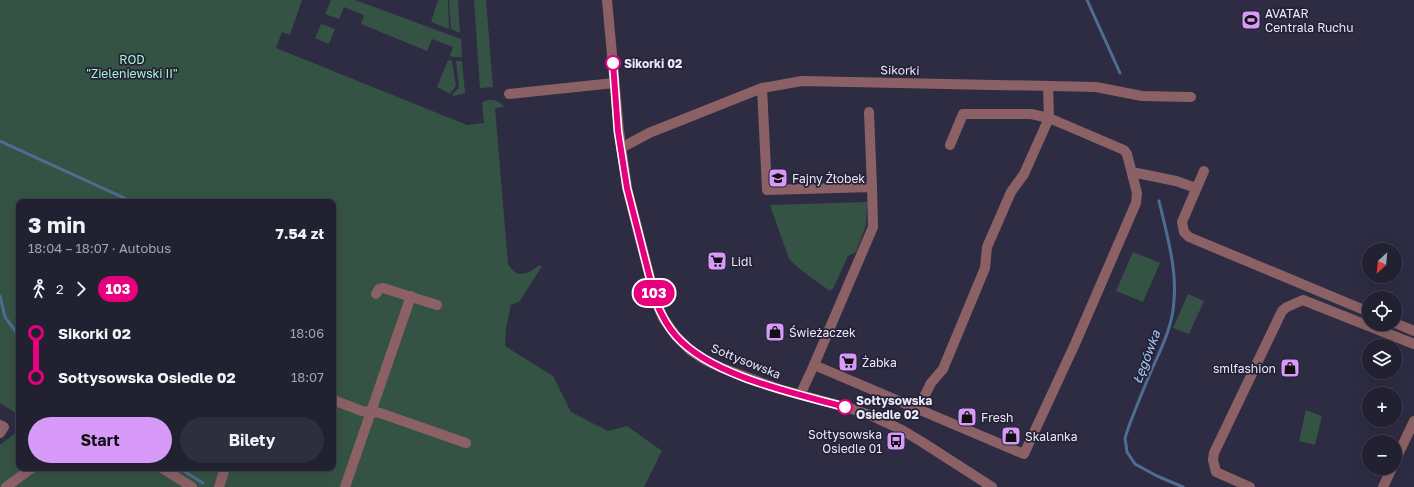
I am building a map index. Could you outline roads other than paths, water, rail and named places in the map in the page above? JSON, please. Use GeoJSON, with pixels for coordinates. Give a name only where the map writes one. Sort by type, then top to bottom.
{"type":"FeatureCollection","features":[{"type":"Feature","properties":{"kind":"street","name":"Sołtysowska"},"geometry":{"type":"LineString","coordinates":[[607,0],[614,83],[627,188],[652,288],[660,311],[671,330],[690,350],[713,364],[748,378],[800,395],[849,408],[889,424],[928,446],[992,487]]}},
{"type":"Feature","properties":{"kind":"street","name":"Sikorki"},"geometry":{"type":"LineString","coordinates":[[621,148],[649,133],[762,88],[802,81],[1096,87],[1142,96],[1191,97]]}},
{"type":"Feature","properties":{"kind":"street"},"geometry":{"type":"LineString","coordinates":[[509,94],[614,83]]}},
{"type":"Feature","properties":{"kind":"street"},"geometry":{"type":"LineString","coordinates":[[918,409],[931,383],[943,369],[985,268],[987,247],[1011,192],[1024,174],[1049,118],[1048,86]]}},
{"type":"Feature","properties":{"kind":"street"},"geometry":{"type":"LineString","coordinates":[[762,88],[767,190],[872,187]]}},
{"type":"Feature","properties":{"kind":"street"},"geometry":{"type":"LineString","coordinates":[[800,395],[873,227],[869,112]]}},
{"type":"Feature","properties":{"kind":"street"},"geometry":{"type":"LineString","coordinates":[[814,365],[1024,454],[1075,344],[1136,202],[1137,193],[1132,172],[1127,154],[1124,150],[1049,118],[1031,114],[963,114],[950,145]]}},
{"type":"Feature","properties":{"kind":"street"},"geometry":{"type":"LineString","coordinates":[[1204,171],[1182,222],[1184,232],[1189,237],[1362,309]]}},
{"type":"Feature","properties":{"kind":"street"},"geometry":{"type":"LineString","coordinates":[[1132,172],[1176,181],[1196,188]]}},
{"type":"Feature","properties":{"kind":"street"},"geometry":{"type":"LineString","coordinates":[[376,294],[379,289],[383,288],[437,305]]}},
{"type":"Feature","properties":{"kind":"street"},"geometry":{"type":"LineString","coordinates":[[345,487],[411,296]]}},
{"type":"Feature","properties":{"kind":"street"},"geometry":{"type":"LineString","coordinates":[[1250,487],[1216,472],[1213,460],[1214,453],[1282,311],[1287,307],[1303,300],[1414,344]]}},
{"type":"Feature","properties":{"kind":"street"},"geometry":{"type":"LineString","coordinates":[[1402,326],[1414,331]]}},
{"type":"Feature","properties":{"kind":"street"},"geometry":{"type":"LineString","coordinates":[[336,401],[362,411],[380,412],[466,443]]}},
{"type":"Feature","properties":{"kind":"street"},"geometry":{"type":"LineString","coordinates":[[1402,446],[1414,421]]}},
{"type":"Feature","properties":{"kind":"street"},"geometry":{"type":"LineString","coordinates":[[0,425],[4,427],[0,433]]}},
{"type":"Feature","properties":{"kind":"street"},"geometry":{"type":"LineString","coordinates":[[6,487],[28,471]]}},
{"type":"Feature","properties":{"kind":"street"},"geometry":{"type":"LineString","coordinates":[[167,471],[192,487]]}},
{"type":"Feature","properties":{"kind":"street"},"geometry":{"type":"LineString","coordinates":[[219,487],[224,471]]}},
{"type":"Feature","properties":{"kind":"street"},"geometry":{"type":"LineString","coordinates":[[1382,487],[1388,475]]}},
{"type":"Feature","properties":{"kind":"waterway","name":"Łęgówka"},"geometry":{"type":"LineString","coordinates":[[1087,0],[1120,73]]}},
{"type":"Feature","properties":{"kind":"waterway"},"geometry":{"type":"LineString","coordinates":[[0,141],[126,199]]}},
{"type":"Feature","properties":{"kind":"waterway","name":"Łęgówka"},"geometry":{"type":"LineString","coordinates":[[1159,201],[1168,237],[1174,275],[1175,288],[1172,318],[1125,438],[1127,452],[1135,464],[1157,476],[1183,487]]}},
{"type":"Feature","properties":{"kind":"waterway"},"geometry":{"type":"LineString","coordinates":[[0,296],[5,317],[16,332]]}},
{"type":"Feature","properties":{"kind":"waterway"},"geometry":{"type":"LineString","coordinates":[[184,471],[203,483]]}},
{"type":"Feature","properties":{"kind":"place","name":"AVATAR Centrala Ruchu"},"geometry":{"type":"Point","coordinates":[1251,20]}},
{"type":"Feature","properties":{"kind":"place","name":"Sikorki 02"},"geometry":{"type":"Point","coordinates":[613,63]}},
{"type":"Feature","properties":{"kind":"place","name":"Fajny Żłobek"},"geometry":{"type":"Point","coordinates":[778,178]}},
{"type":"Feature","properties":{"kind":"place","name":"Lidl"},"geometry":{"type":"Point","coordinates":[717,261]}},
{"type":"Feature","properties":{"kind":"place","name":"Świeżaczek"},"geometry":{"type":"Point","coordinates":[775,332]}},
{"type":"Feature","properties":{"kind":"place","name":"Żabka"},"geometry":{"type":"Point","coordinates":[848,362]}},
{"type":"Feature","properties":{"kind":"place","name":"smlfashion"},"geometry":{"type":"Point","coordinates":[1290,368]}},
{"type":"Feature","properties":{"kind":"place","name":"Sołtysowska Osiedle 02"},"geometry":{"type":"Point","coordinates":[845,407]}},
{"type":"Feature","properties":{"kind":"place","name":"Fresh"},"geometry":{"type":"Point","coordinates":[967,417]}},
{"type":"Feature","properties":{"kind":"place","name":"Skalanka"},"geometry":{"type":"Point","coordinates":[1011,436]}},
{"type":"Feature","properties":{"kind":"place","name":"Sołtysowska Osiedle 01"},"geometry":{"type":"Point","coordinates":[896,441]}},
{"type":"Feature","properties":{"kind":"park label","name":"ROD \"Zieleniewski II\""},"geometry":{"type":"Point","coordinates":[132,66]}}]}
